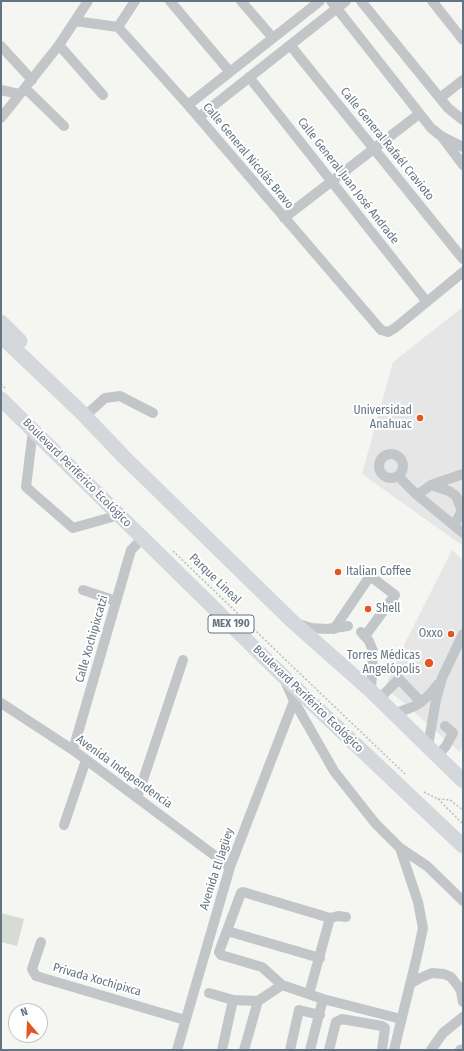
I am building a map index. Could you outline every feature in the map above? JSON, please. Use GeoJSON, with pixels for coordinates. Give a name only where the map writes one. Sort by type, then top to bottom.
{"type":"FeatureCollection","features":[{"type":"Feature","properties":{"kind":"highway"},"geometry":{"type":"LineString","coordinates":[[1,322],[62,384],[77,402],[82,414]]}},
{"type":"Feature","properties":{"kind":"highway"},"geometry":{"type":"LineString","coordinates":[[1,336],[292,621],[375,695],[463,781]]}},
{"type":"Feature","properties":{"kind":"highway","name":"Boulevard Periférico Ecológico"},"geometry":{"type":"LineString","coordinates":[[4,394],[18,415],[119,515],[281,674],[463,846]]}},
{"type":"Feature","properties":{"kind":"highway"},"geometry":{"type":"LineString","coordinates":[[1,411],[18,415]]}},
{"type":"Feature","properties":{"kind":"street"},"geometry":{"type":"LineString","coordinates":[[1,118],[59,45],[88,1]]}},
{"type":"Feature","properties":{"kind":"street"},"geometry":{"type":"LineString","coordinates":[[75,21],[118,27],[135,1]]}},
{"type":"Feature","properties":{"kind":"street"},"geometry":{"type":"LineString","coordinates":[[170,1],[230,72]]}},
{"type":"Feature","properties":{"kind":"street"},"geometry":{"type":"LineString","coordinates":[[241,1],[273,38]]}},
{"type":"Feature","properties":{"kind":"street"},"geometry":{"type":"LineString","coordinates":[[188,105],[320,1]]}},
{"type":"Feature","properties":{"kind":"street"},"geometry":{"type":"LineString","coordinates":[[199,117],[290,45],[334,5],[346,1]]}},
{"type":"Feature","properties":{"kind":"street"},"geometry":{"type":"LineString","coordinates":[[361,1],[448,108],[463,120]]}},
{"type":"Feature","properties":{"kind":"street"},"geometry":{"type":"LineString","coordinates":[[432,1],[463,40]]}},
{"type":"Feature","properties":{"kind":"street"},"geometry":{"type":"LineString","coordinates":[[334,5],[431,128],[441,136],[463,147]]}},
{"type":"Feature","properties":{"kind":"street","name":"Calle General Nicolás Bravo"},"geometry":{"type":"LineString","coordinates":[[118,27],[199,117],[381,330],[388,332],[395,328],[427,302]]}},
{"type":"Feature","properties":{"kind":"street"},"geometry":{"type":"LineString","coordinates":[[59,45],[104,95]]}},
{"type":"Feature","properties":{"kind":"street","name":"Calle General Rafaél Cravioto"},"geometry":{"type":"LineString","coordinates":[[290,45],[463,259]]}},
{"type":"Feature","properties":{"kind":"street"},"geometry":{"type":"LineString","coordinates":[[1,46],[32,80]]}},
{"type":"Feature","properties":{"kind":"street","name":"Calle General Juan José Andrade"},"geometry":{"type":"LineString","coordinates":[[249,77],[427,302]]}},
{"type":"Feature","properties":{"kind":"street"},"geometry":{"type":"LineString","coordinates":[[440,98],[463,80]]}},
{"type":"Feature","properties":{"kind":"street"},"geometry":{"type":"LineString","coordinates":[[1,90],[22,91],[64,126]]}},
{"type":"Feature","properties":{"kind":"street"},"geometry":{"type":"LineString","coordinates":[[284,218],[419,114]]}},
{"type":"Feature","properties":{"kind":"street"},"geometry":{"type":"LineString","coordinates":[[441,136],[463,165]]}},
{"type":"Feature","properties":{"kind":"street"},"geometry":{"type":"LineString","coordinates":[[427,302],[463,272]]}},
{"type":"Feature","properties":{"kind":"street"},"geometry":{"type":"LineString","coordinates":[[82,414],[105,398],[120,396],[153,413]]}},
{"type":"Feature","properties":{"kind":"street"},"geometry":{"type":"LineString","coordinates":[[33,430],[26,487],[73,528],[119,515]]}},
{"type":"Feature","properties":{"kind":"street"},"geometry":{"type":"LineString","coordinates":[[417,495],[431,485],[463,474]]}},
{"type":"Feature","properties":{"kind":"street"},"geometry":{"type":"LineString","coordinates":[[398,476],[417,495],[463,533]]}},
{"type":"Feature","properties":{"kind":"street"},"geometry":{"type":"LineString","coordinates":[[431,485],[449,491],[456,496],[462,511],[454,525]]}},
{"type":"Feature","properties":{"kind":"street","name":"Calle Xochipixcatzi"},"geometry":{"type":"LineString","coordinates":[[73,750],[131,550],[143,538]]}},
{"type":"Feature","properties":{"kind":"street"},"geometry":{"type":"LineString","coordinates":[[334,629],[370,576],[395,595],[363,634],[369,641],[372,651],[375,695],[399,679],[421,702]]}},
{"type":"Feature","properties":{"kind":"street"},"geometry":{"type":"LineString","coordinates":[[83,590],[116,601]]}},
{"type":"Feature","properties":{"kind":"street"},"geometry":{"type":"LineString","coordinates":[[292,621],[311,628],[327,630],[348,626]]}},
{"type":"Feature","properties":{"kind":"street"},"geometry":{"type":"LineString","coordinates":[[445,726],[453,732],[446,746],[433,751],[436,700],[442,678],[463,634]]}},
{"type":"Feature","properties":{"kind":"street"},"geometry":{"type":"LineString","coordinates":[[137,798],[183,660]]}},
{"type":"Feature","properties":{"kind":"street"},"geometry":{"type":"LineString","coordinates":[[281,674],[294,701],[334,771],[375,822],[400,848],[427,866],[463,901]]}},
{"type":"Feature","properties":{"kind":"street"},"geometry":{"type":"LineString","coordinates":[[394,714],[415,706],[421,702],[430,694],[442,678]]}},
{"type":"Feature","properties":{"kind":"street","name":"Avenida El Jagüey"},"geometry":{"type":"LineString","coordinates":[[177,1050],[230,867],[294,701]]}},
{"type":"Feature","properties":{"kind":"street","name":"Avenida Independencia"},"geometry":{"type":"LineString","coordinates":[[1,703],[73,750],[230,867]]}},
{"type":"Feature","properties":{"kind":"street"},"geometry":{"type":"LineString","coordinates":[[64,825],[86,760]]}},
{"type":"Feature","properties":{"kind":"street"},"geometry":{"type":"LineString","coordinates":[[394,1050],[423,928],[418,902],[400,848]]}},
{"type":"Feature","properties":{"kind":"street"},"geometry":{"type":"LineString","coordinates":[[346,917],[338,916],[330,918],[243,892],[241,893],[219,952],[221,955],[262,967],[282,985],[323,999],[401,1019]]}},
{"type":"Feature","properties":{"kind":"street"},"geometry":{"type":"LineString","coordinates":[[309,994],[330,918]]}},
{"type":"Feature","properties":{"kind":"street"},"geometry":{"type":"LineString","coordinates":[[227,931],[320,958]]}},
{"type":"Feature","properties":{"kind":"street","name":"Privada Xochipixca"},"geometry":{"type":"LineString","coordinates":[[41,942],[32,969],[36,976],[185,1020]]}},
{"type":"Feature","properties":{"kind":"street"},"geometry":{"type":"LineString","coordinates":[[410,984],[432,973],[444,974],[451,977],[458,986],[463,1002]]}},
{"type":"Feature","properties":{"kind":"street"},"geometry":{"type":"LineString","coordinates":[[209,993],[233,1000],[258,1001],[282,985]]}},
{"type":"Feature","properties":{"kind":"street"},"geometry":{"type":"LineString","coordinates":[[310,1050],[323,999]]}},
{"type":"Feature","properties":{"kind":"street"},"geometry":{"type":"LineString","coordinates":[[222,1050],[233,1000]]}},
{"type":"Feature","properties":{"kind":"street"},"geometry":{"type":"LineString","coordinates":[[244,1050],[258,1001]]}},
{"type":"Feature","properties":{"kind":"street"},"geometry":{"type":"LineString","coordinates":[[431,1050],[443,1033],[460,1018],[463,1006]]}},
{"type":"Feature","properties":{"kind":"street"},"geometry":{"type":"LineString","coordinates":[[290,1050],[299,1010],[320,1015]]}},
{"type":"Feature","properties":{"kind":"street"},"geometry":{"type":"LineString","coordinates":[[328,1050],[336,1022],[342,1019],[382,1026],[385,1028],[382,1050]]}},
{"type":"Feature","properties":{"kind":"path"},"geometry":{"type":"LineString","coordinates":[[1,384],[4,394]]}},
{"type":"Feature","properties":{"kind":"path","name":"Parque Lineal"},"geometry":{"type":"LineString","coordinates":[[171,549],[407,775]]}},
{"type":"Feature","properties":{"kind":"path"},"geometry":{"type":"LineString","coordinates":[[423,792],[438,799],[463,824]]}},
{"type":"Feature","properties":{"kind":"path"},"geometry":{"type":"LineString","coordinates":[[438,799],[450,800],[463,810]]}},
{"type":"Feature","properties":{"kind":"shaded area","name":"Universidad Anahuac"},"geometry":{"type":"Polygon","coordinates":[[[463,307],[463,546],[362,474],[393,362],[463,307]]]}},
{"type":"Feature","properties":{"kind":"shaded area","name":"Torres Médicas Angelópolis"},"geometry":{"type":"Polygon","coordinates":[[[452,550],[463,560],[463,745],[460,752],[385,687],[407,639],[452,550]]]}},
{"type":"Feature","properties":{"kind":"shaded area"},"geometry":{"type":"Polygon","coordinates":[[[1,913],[24,919],[17,946],[1,942],[1,913]]]}},
{"type":"Feature","properties":{"kind":"place","name":"Universidad Anahuac"},"geometry":{"type":"Point","coordinates":[420,418]}},
{"type":"Feature","properties":{"kind":"place","name":"Italian Coffee"},"geometry":{"type":"Point","coordinates":[338,572]}},
{"type":"Feature","properties":{"kind":"place","name":"Shell"},"geometry":{"type":"Point","coordinates":[368,609]}},
{"type":"Feature","properties":{"kind":"place","name":"Oxxo"},"geometry":{"type":"Point","coordinates":[451,634]}},
{"type":"Feature","properties":{"kind":"place","name":"Torres Médicas Angelópolis"},"geometry":{"type":"Point","coordinates":[429,663]}}]}
